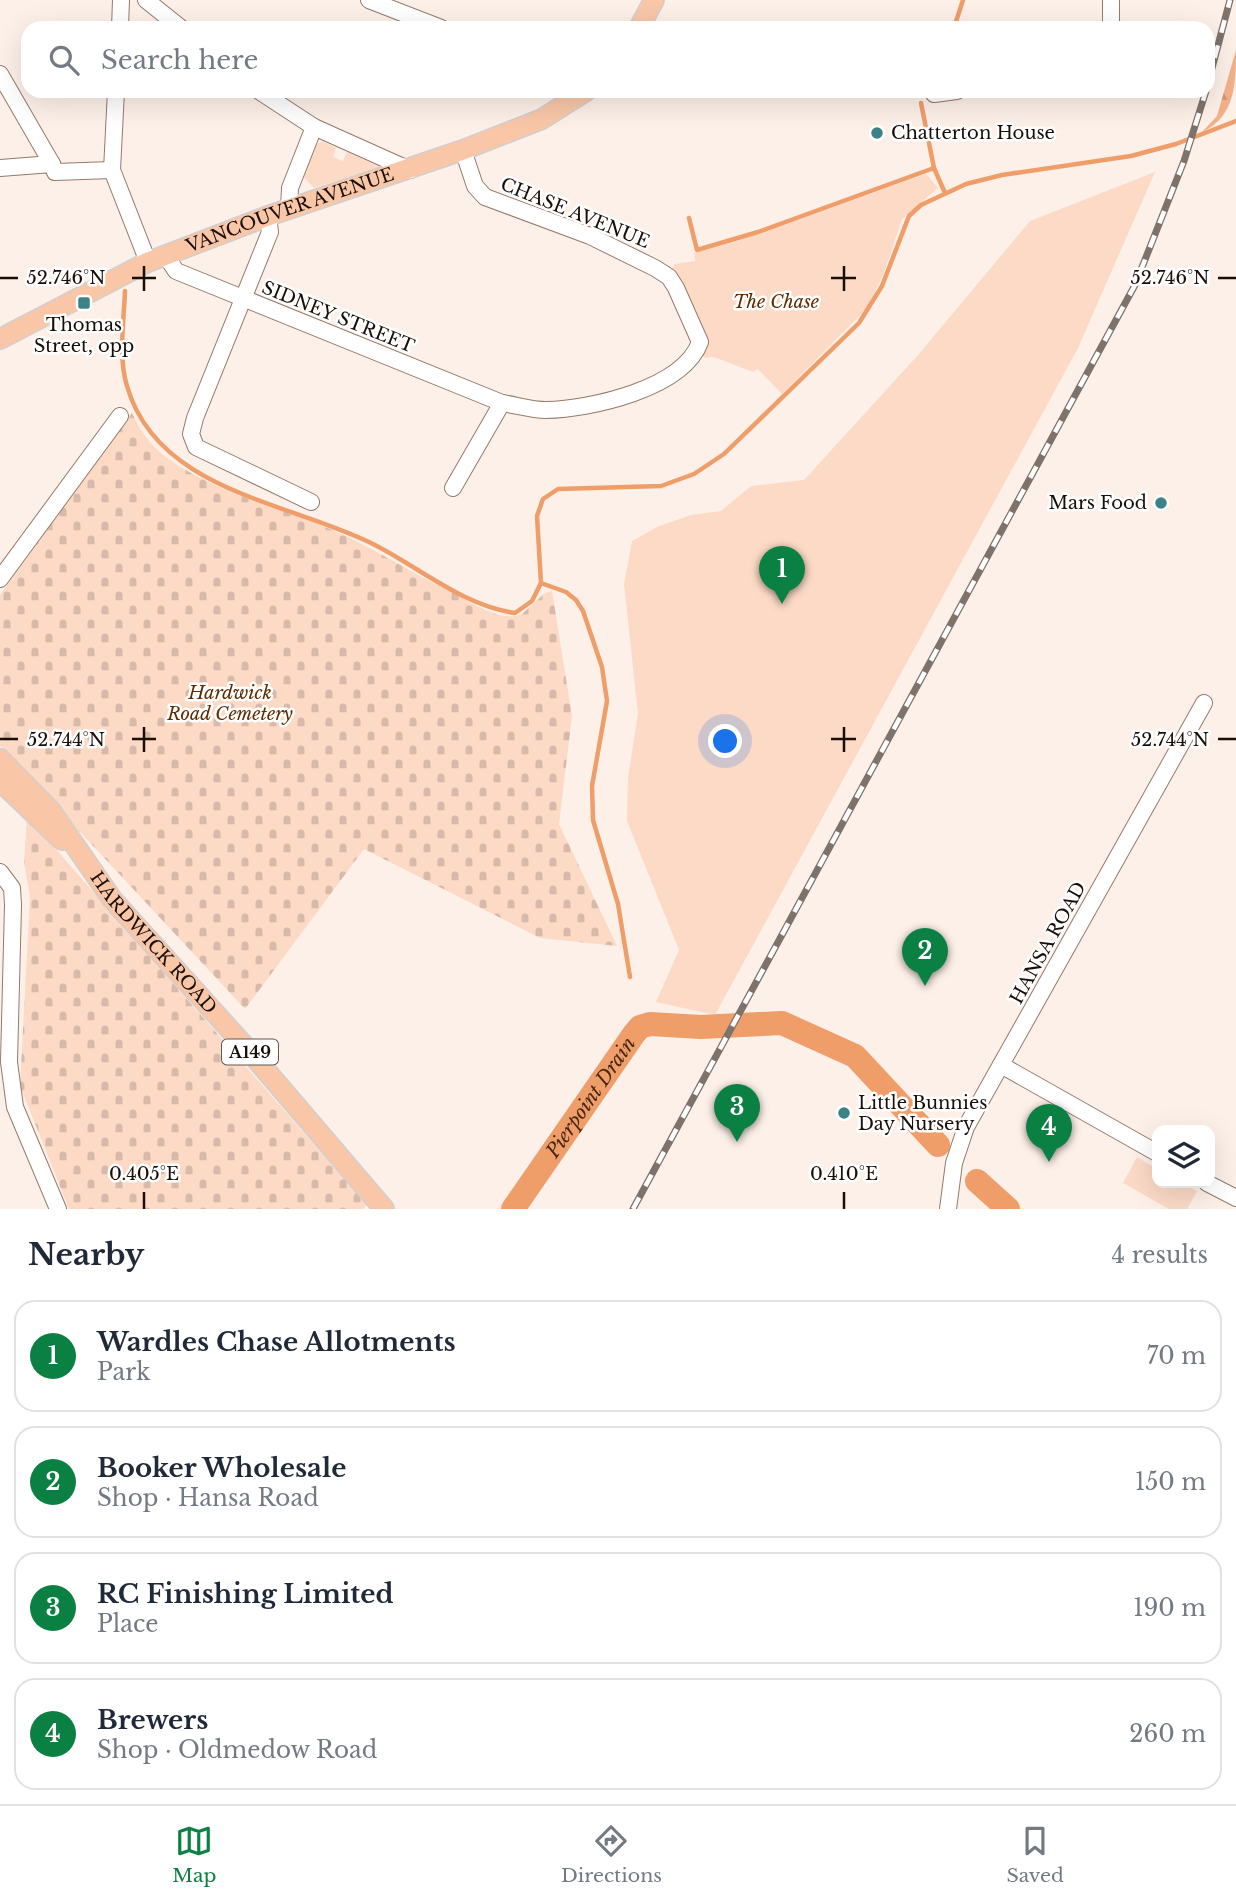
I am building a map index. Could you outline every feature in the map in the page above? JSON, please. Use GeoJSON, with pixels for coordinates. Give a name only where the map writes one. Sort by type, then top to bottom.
{"type":"FeatureCollection","features":[{"type":"Feature","properties":{"kind":"main road"},"geometry":{"type":"LineString","coordinates":[[643,21],[654,0]]}},
{"type":"Feature","properties":{"kind":"main road","name":"VANCOUVER AVENUE"},"geometry":{"type":"LineString","coordinates":[[0,340],[157,259],[268,216],[463,150],[542,119],[575,98]]}},
{"type":"Feature","properties":{"kind":"main road","name":"HARDWICK ROAD"},"geometry":{"type":"LineString","coordinates":[[1,767],[51,811],[112,899],[250,1052],[384,1209]]}},
{"type":"Feature","properties":{"kind":"street"},"geometry":{"type":"LineString","coordinates":[[120,21],[121,0]]}},
{"type":"Feature","properties":{"kind":"street"},"geometry":{"type":"LineString","coordinates":[[146,0],[172,21]]}},
{"type":"Feature","properties":{"kind":"street"},"geometry":{"type":"LineString","coordinates":[[369,0],[423,21]]}},
{"type":"Feature","properties":{"kind":"street"},"geometry":{"type":"LineString","coordinates":[[1111,0],[1111,21]]}},
{"type":"Feature","properties":{"kind":"street"},"geometry":{"type":"LineString","coordinates":[[0,74],[55,172],[112,170]]}},
{"type":"Feature","properties":{"kind":"street"},"geometry":{"type":"LineString","coordinates":[[116,98],[112,170],[157,259]]}},
{"type":"Feature","properties":{"kind":"street"},"geometry":{"type":"LineString","coordinates":[[270,98],[314,127],[410,170]]}},
{"type":"Feature","properties":{"kind":"street"},"geometry":{"type":"LineString","coordinates":[[289,209],[290,188],[314,127]]}},
{"type":"Feature","properties":{"kind":"street","name":"CHASE AVENUE"},"geometry":{"type":"LineString","coordinates":[[463,150],[475,186],[485,197],[590,236],[669,277],[700,342]]}},
{"type":"Feature","properties":{"kind":"street"},"geometry":{"type":"LineString","coordinates":[[0,168],[52,164]]}},
{"type":"Feature","properties":{"kind":"street"},"geometry":{"type":"LineString","coordinates":[[268,216],[270,232],[191,433],[196,447],[311,502]]}},
{"type":"Feature","properties":{"kind":"street","name":"SIDNEY STREET"},"geometry":{"type":"LineString","coordinates":[[157,259],[176,271],[245,300],[502,403],[542,410],[591,406],[620,398],[656,383],[695,355],[700,342]]}},
{"type":"Feature","properties":{"kind":"street"},"geometry":{"type":"LineString","coordinates":[[453,488],[502,403]]}},
{"type":"Feature","properties":{"kind":"street"},"geometry":{"type":"LineString","coordinates":[[0,579],[120,416]]}},
{"type":"Feature","properties":{"kind":"street","name":"HANSA ROAD"},"geometry":{"type":"LineString","coordinates":[[948,1209],[952,1175],[966,1128],[1204,703]]}},
{"type":"Feature","properties":{"kind":"street"},"geometry":{"type":"LineString","coordinates":[[0,872],[12,888],[9,1062],[15,1107],[58,1209]]}},
{"type":"Feature","properties":{"kind":"street"},"geometry":{"type":"LineString","coordinates":[[1001,1065],[1152,1150]]}},
{"type":"Feature","properties":{"kind":"street"},"geometry":{"type":"LineString","coordinates":[[1215,1187],[1236,1198]]}},
{"type":"Feature","properties":{"kind":"green space"},"geometry":{"type":"Polygon","coordinates":[[[1236,50],[1234,86],[1228,108],[1222,117],[1202,132],[1217,116],[1236,50]]]}},
{"type":"Feature","properties":{"kind":"green space"},"geometry":{"type":"Polygon","coordinates":[[[322,141],[336,148],[333,157],[343,161],[347,152],[380,167],[314,188],[303,176],[316,145],[322,141]]]}},
{"type":"Feature","properties":{"kind":"green space"},"geometry":{"type":"Polygon","coordinates":[[[1155,172],[1078,348],[715,1015],[656,1002],[679,950],[627,821],[628,777],[638,714],[624,584],[632,541],[659,526],[691,515],[721,511],[751,486],[804,480],[918,355],[1030,221],[1155,172]]]}},
{"type":"Feature","properties":{"kind":"green space","name":"The Chase"},"geometry":{"type":"Polygon","coordinates":[[[926,174],[938,188],[902,219],[883,275],[867,308],[782,394],[758,369],[753,372],[714,357],[704,358],[670,272],[675,264],[695,261],[694,253],[782,226],[926,174]]]}},
{"type":"Feature","properties":{"kind":"green space","name":"Hardwick Road Cemetery"},"geometry":{"type":"Polygon","coordinates":[[[132,413],[154,446],[191,473],[210,483],[346,536],[487,611],[504,616],[522,614],[545,593],[552,591],[572,716],[559,824],[617,946],[540,938],[364,849],[245,1009],[0,746],[0,595],[132,413]]]}},
{"type":"Feature","properties":{"kind":"green space"},"geometry":{"type":"Polygon","coordinates":[[[27,816],[367,1205],[363,1209],[69,1209],[20,1086],[30,897],[24,862],[27,816]]]}},
{"type":"Feature","properties":{"kind":"green space"},"geometry":{"type":"Polygon","coordinates":[[[1137,1157],[1152,1166],[1152,1188],[1191,1188],[1197,1191],[1187,1209],[1169,1209],[1123,1183],[1137,1157]]]}},
{"type":"Feature","properties":{"kind":"waterway"},"geometry":{"type":"LineString","coordinates":[[956,21],[963,0]]}},
{"type":"Feature","properties":{"kind":"waterway"},"geometry":{"type":"LineString","coordinates":[[921,103],[934,168],[945,193]]}},
{"type":"Feature","properties":{"kind":"waterway"},"geometry":{"type":"LineString","coordinates":[[630,977],[618,904],[593,820],[592,786],[607,701],[602,667],[583,611],[576,600],[566,592],[541,583],[537,516],[543,499],[558,489],[661,486],[694,474],[724,454],[859,323],[882,286],[909,216],[921,205],[966,184],[1002,175],[1131,156],[1176,144],[1236,121]]}},
{"type":"Feature","properties":{"kind":"waterway"},"geometry":{"type":"LineString","coordinates":[[689,218],[697,250],[758,232],[934,168]]}},
{"type":"Feature","properties":{"kind":"waterway"},"geometry":{"type":"LineString","coordinates":[[125,291],[122,351],[127,386],[143,421],[166,449],[196,471],[230,489],[340,529],[373,544],[477,603],[515,613],[532,601],[541,583]]}},
{"type":"Feature","properties":{"kind":"waterway","name":"Pierpoint Drain"},"geometry":{"type":"LineString","coordinates":[[513,1209],[634,1034],[640,1027],[650,1024],[701,1027],[782,1023],[855,1056],[938,1145]]}},
{"type":"Feature","properties":{"kind":"waterway","name":"Pierpoint Drain"},"geometry":{"type":"LineString","coordinates":[[977,1181],[1008,1209]]}},
{"type":"Feature","properties":{"kind":"railway"},"geometry":{"type":"LineString","coordinates":[[1215,57],[1230,0]]}},
{"type":"Feature","properties":{"kind":"railway"},"geometry":{"type":"LineString","coordinates":[[633,1209],[1135,285],[1184,161],[1204,98]]}},
{"type":"Feature","properties":{"kind":"place","name":"Chatterton House"},"geometry":{"type":"Point","coordinates":[877,133]}},
{"type":"Feature","properties":{"kind":"place","name":"Thomas Street, opp"},"geometry":{"type":"Point","coordinates":[84,303]}},
{"type":"Feature","properties":{"kind":"place","name":"Mars Food"},"geometry":{"type":"Point","coordinates":[1161,503]}},
{"type":"Feature","properties":{"kind":"place","name":"Wardles Chase Allotments"},"geometry":{"type":"Point","coordinates":[782,604]}},
{"type":"Feature","properties":{"kind":"place","name":"Booker Wholesale"},"geometry":{"type":"Point","coordinates":[925,986]}},
{"type":"Feature","properties":{"kind":"place","name":"Little Bunnies Day Nursery"},"geometry":{"type":"Point","coordinates":[844,1113]}},
{"type":"Feature","properties":{"kind":"place","name":"RC Finishing Limited"},"geometry":{"type":"Point","coordinates":[737,1142]}},
{"type":"Feature","properties":{"kind":"place","name":"Brewers"},"geometry":{"type":"Point","coordinates":[1049,1162]}}]}
